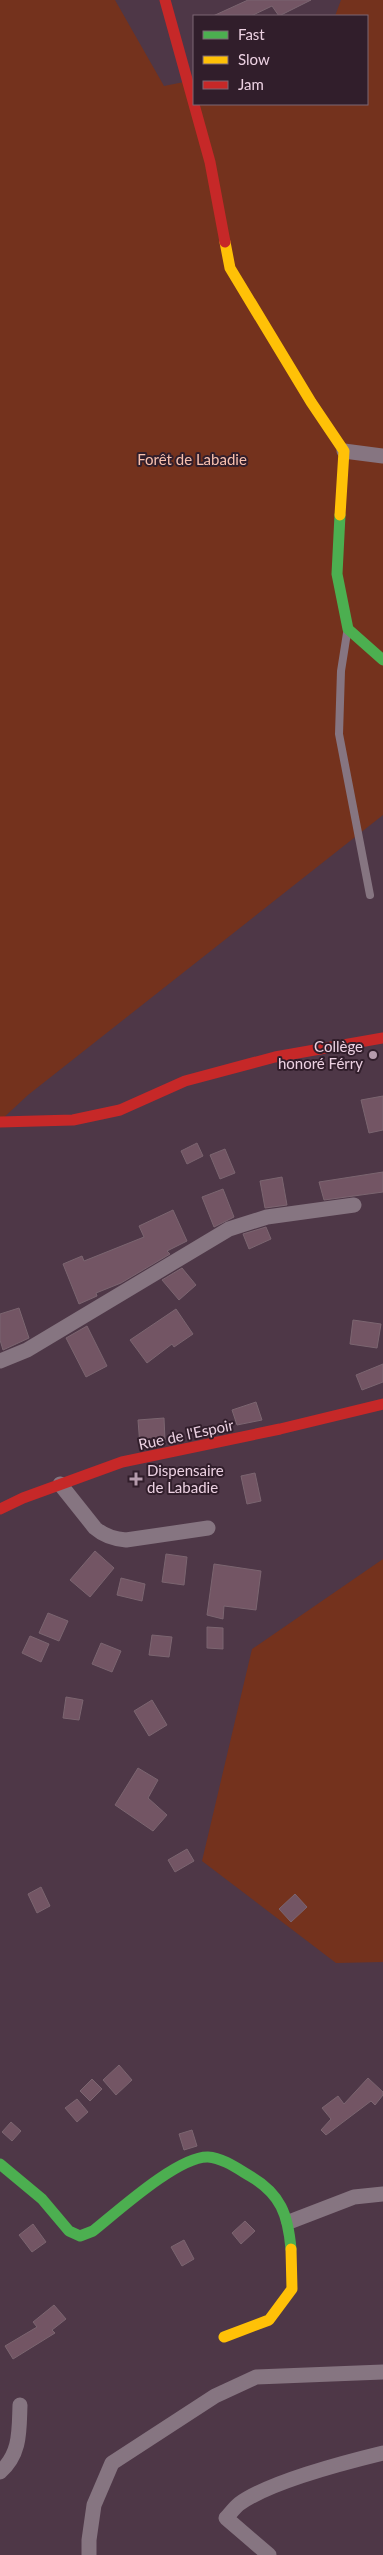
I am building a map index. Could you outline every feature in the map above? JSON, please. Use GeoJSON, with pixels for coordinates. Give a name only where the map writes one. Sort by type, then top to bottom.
{"type":"FeatureCollection","features":[{"type":"Feature","properties":{"kind":"street"},"geometry":{"type":"LineString","coordinates":[[165,0],[193,101]]}},
{"type":"Feature","properties":{"kind":"street"},"geometry":{"type":"LineString","coordinates":[[194,105],[210,162],[230,268],[311,402],[344,451],[337,574],[348,629],[383,660]]}},
{"type":"Feature","properties":{"kind":"street"},"geometry":{"type":"LineString","coordinates":[[344,451],[383,456]]}},
{"type":"Feature","properties":{"kind":"street"},"geometry":{"type":"LineString","coordinates":[[0,1122],[73,1120],[120,1110],[185,1081],[275,1057],[383,1038]]}},
{"type":"Feature","properties":{"kind":"street"},"geometry":{"type":"LineString","coordinates":[[0,1361],[27,1350],[229,1229],[267,1217],[354,1205]]}},
{"type":"Feature","properties":{"kind":"street","name":"Rue de l'Espoir"},"geometry":{"type":"LineString","coordinates":[[0,1509],[60,1484],[122,1462],[280,1429],[383,1404]]}},
{"type":"Feature","properties":{"kind":"street"},"geometry":{"type":"LineString","coordinates":[[60,1484],[95,1528],[101,1533],[116,1539],[126,1540],[208,1528]]}},
{"type":"Feature","properties":{"kind":"street"},"geometry":{"type":"LineString","coordinates":[[0,2164],[42,2199],[69,2231],[80,2236],[93,2231],[162,2176],[194,2158],[209,2157],[230,2164],[256,2180],[275,2196],[289,2222],[293,2265],[292,2289],[269,2320],[224,2336]]}},
{"type":"Feature","properties":{"kind":"street"},"geometry":{"type":"LineString","coordinates":[[289,2222],[354,2197],[383,2194]]}},
{"type":"Feature","properties":{"kind":"street"},"geometry":{"type":"LineString","coordinates":[[89,2555],[94,2505],[112,2463],[215,2396],[256,2377],[383,2372]]}},
{"type":"Feature","properties":{"kind":"street"},"geometry":{"type":"LineString","coordinates":[[0,2472],[9,2464],[18,2447],[20,2404]]}},
{"type":"Feature","properties":{"kind":"street"},"geometry":{"type":"LineString","coordinates":[[269,2555],[226,2518],[239,2504],[268,2489],[383,2453]]}},
{"type":"Feature","properties":{"kind":"lane"},"geometry":{"type":"LineString","coordinates":[[348,629],[341,671],[339,734],[370,895]]}},
{"type":"Feature","properties":{"kind":"green space","name":"Forêt de Labadie"},"geometry":{"type":"Polygon","coordinates":[[[0,0],[115,0],[164,86],[193,80],[193,105],[368,105],[368,15],[335,15],[341,0],[383,0],[383,815],[28,1095],[0,1121],[0,0]]]}},
{"type":"Feature","properties":{"kind":"green space"},"geometry":{"type":"Polygon","coordinates":[[[383,1559],[383,1962],[336,1963],[202,1861],[252,1649],[383,1559]]]}},
{"type":"Feature","properties":{"kind":"building"},"geometry":{"type":"Polygon","coordinates":[[[248,0],[311,0],[281,15],[278,15],[272,6],[253,15],[215,15],[248,0]]]}},
{"type":"Feature","properties":{"kind":"building"},"geometry":{"type":"Polygon","coordinates":[[[383,1096],[383,1130],[369,1133],[361,1100],[383,1096]]]}},
{"type":"Feature","properties":{"kind":"building"},"geometry":{"type":"Polygon","coordinates":[[[197,1143],[203,1156],[187,1164],[181,1151],[197,1143]]]}},
{"type":"Feature","properties":{"kind":"building"},"geometry":{"type":"Polygon","coordinates":[[[225,1149],[235,1173],[220,1179],[210,1155],[225,1149]]]}},
{"type":"Feature","properties":{"kind":"building"},"geometry":{"type":"Polygon","coordinates":[[[383,1172],[383,1192],[324,1200],[319,1182],[383,1172]]]}},
{"type":"Feature","properties":{"kind":"building"},"geometry":{"type":"Polygon","coordinates":[[[282,1177],[287,1205],[265,1208],[260,1181],[282,1177]]]}},
{"type":"Feature","properties":{"kind":"building"},"geometry":{"type":"Polygon","coordinates":[[[223,1189],[234,1217],[214,1227],[202,1197],[223,1189]]]}},
{"type":"Feature","properties":{"kind":"building"},"geometry":{"type":"Polygon","coordinates":[[[173,1210],[187,1241],[167,1251],[170,1254],[121,1283],[96,1293],[97,1296],[79,1304],[63,1264],[82,1256],[84,1261],[144,1237],[139,1226],[173,1210]]]}},
{"type":"Feature","properties":{"kind":"building"},"geometry":{"type":"Polygon","coordinates":[[[266,1227],[271,1239],[249,1249],[243,1234],[266,1227]]]}},
{"type":"Feature","properties":{"kind":"building"},"geometry":{"type":"Polygon","coordinates":[[[182,1268],[196,1285],[179,1300],[162,1280],[182,1268]]]}},
{"type":"Feature","properties":{"kind":"building"},"geometry":{"type":"Polygon","coordinates":[[[19,1308],[29,1338],[3,1350],[0,1340],[0,1314],[19,1308]]]}},
{"type":"Feature","properties":{"kind":"building"},"geometry":{"type":"Polygon","coordinates":[[[176,1309],[193,1334],[174,1347],[172,1344],[147,1363],[130,1340],[176,1309]]]}},
{"type":"Feature","properties":{"kind":"building"},"geometry":{"type":"Polygon","coordinates":[[[353,1320],[381,1324],[377,1348],[350,1344],[353,1320]]]}},
{"type":"Feature","properties":{"kind":"building"},"geometry":{"type":"Polygon","coordinates":[[[87,1326],[107,1366],[86,1377],[66,1338],[87,1326]]]}},
{"type":"Feature","properties":{"kind":"building"},"geometry":{"type":"Polygon","coordinates":[[[383,1364],[383,1382],[362,1390],[356,1375],[383,1364]]]}},
{"type":"Feature","properties":{"kind":"building"},"geometry":{"type":"Polygon","coordinates":[[[256,1402],[262,1420],[237,1425],[232,1410],[256,1402]]]}},
{"type":"Feature","properties":{"kind":"building"},"geometry":{"type":"Polygon","coordinates":[[[164,1418],[165,1440],[140,1446],[138,1420],[164,1418]]]}},
{"type":"Feature","properties":{"kind":"building"},"geometry":{"type":"Polygon","coordinates":[[[255,1473],[261,1501],[247,1504],[241,1476],[255,1473]]]}},
{"type":"Feature","properties":{"kind":"building"},"geometry":{"type":"Polygon","coordinates":[[[95,1551],[114,1568],[90,1597],[70,1580],[95,1551]]]}},
{"type":"Feature","properties":{"kind":"building"},"geometry":{"type":"Polygon","coordinates":[[[166,1554],[187,1557],[184,1585],[162,1582],[166,1554]]]}},
{"type":"Feature","properties":{"kind":"building"},"geometry":{"type":"Polygon","coordinates":[[[214,1564],[261,1571],[256,1610],[224,1606],[223,1619],[207,1615],[214,1564]]]}},
{"type":"Feature","properties":{"kind":"building"},"geometry":{"type":"Polygon","coordinates":[[[121,1578],[145,1584],[142,1601],[117,1595],[121,1578]]]}},
{"type":"Feature","properties":{"kind":"building"},"geometry":{"type":"Polygon","coordinates":[[[48,1613],[68,1621],[59,1641],[39,1633],[48,1613]]]}},
{"type":"Feature","properties":{"kind":"building"},"geometry":{"type":"Polygon","coordinates":[[[207,1627],[223,1628],[223,1649],[207,1648],[207,1627]]]}},
{"type":"Feature","properties":{"kind":"building"},"geometry":{"type":"Polygon","coordinates":[[[152,1635],[172,1637],[169,1657],[149,1655],[152,1635]]]}},
{"type":"Feature","properties":{"kind":"building"},"geometry":{"type":"Polygon","coordinates":[[[30,1636],[49,1644],[41,1662],[22,1653],[30,1636]]]}},
{"type":"Feature","properties":{"kind":"building"},"geometry":{"type":"Polygon","coordinates":[[[101,1643],[121,1651],[112,1672],[92,1664],[101,1643]]]}},
{"type":"Feature","properties":{"kind":"building"},"geometry":{"type":"Polygon","coordinates":[[[66,1697],[83,1700],[79,1720],[63,1718],[66,1697]]]}},
{"type":"Feature","properties":{"kind":"building"},"geometry":{"type":"Polygon","coordinates":[[[152,1700],[167,1725],[149,1736],[134,1711],[152,1700]]]}},
{"type":"Feature","properties":{"kind":"building"},"geometry":{"type":"Polygon","coordinates":[[[138,1768],[158,1780],[148,1798],[167,1815],[153,1831],[115,1805],[138,1768]]]}},
{"type":"Feature","properties":{"kind":"building"},"geometry":{"type":"Polygon","coordinates":[[[187,1849],[194,1861],[175,1872],[168,1860],[187,1849]]]}},
{"type":"Feature","properties":{"kind":"building"},"geometry":{"type":"Polygon","coordinates":[[[41,1887],[50,1906],[37,1913],[28,1894],[41,1887]]]}},
{"type":"Feature","properties":{"kind":"building"},"geometry":{"type":"Polygon","coordinates":[[[295,1894],[307,1907],[291,1922],[279,1909],[295,1894]]]}},
{"type":"Feature","properties":{"kind":"building"},"geometry":{"type":"Polygon","coordinates":[[[119,2065],[132,2080],[116,2095],[103,2080],[119,2065]]]}},
{"type":"Feature","properties":{"kind":"building"},"geometry":{"type":"Polygon","coordinates":[[[368,2078],[383,2092],[383,2095],[375,2105],[371,2101],[326,2135],[321,2130],[331,2119],[322,2108],[338,2096],[344,2104],[368,2078]]]}},
{"type":"Feature","properties":{"kind":"building"},"geometry":{"type":"Polygon","coordinates":[[[92,2079],[102,2089],[90,2101],[80,2091],[92,2079]]]}},
{"type":"Feature","properties":{"kind":"building"},"geometry":{"type":"Polygon","coordinates":[[[77,2099],[88,2112],[77,2122],[65,2108],[77,2099]]]}},
{"type":"Feature","properties":{"kind":"building"},"geometry":{"type":"Polygon","coordinates":[[[11,2122],[21,2131],[12,2141],[2,2132],[11,2122]]]}},
{"type":"Feature","properties":{"kind":"building"},"geometry":{"type":"Polygon","coordinates":[[[192,2130],[197,2146],[184,2150],[179,2134],[192,2130]]]}},
{"type":"Feature","properties":{"kind":"building"},"geometry":{"type":"Polygon","coordinates":[[[245,2221],[255,2231],[241,2244],[232,2233],[245,2221]]]}},
{"type":"Feature","properties":{"kind":"building"},"geometry":{"type":"Polygon","coordinates":[[[33,2224],[46,2242],[32,2252],[19,2235],[33,2224]]]}},
{"type":"Feature","properties":{"kind":"building"},"geometry":{"type":"Polygon","coordinates":[[[184,2240],[194,2259],[182,2266],[171,2247],[184,2240]]]}},
{"type":"Feature","properties":{"kind":"building"},"geometry":{"type":"Polygon","coordinates":[[[54,2305],[66,2319],[52,2330],[55,2333],[13,2359],[5,2346],[37,2327],[33,2322],[54,2305]]]}},
{"type":"Feature","properties":{"kind":"traffic: fast"},"geometry":{"type":"LineString","coordinates":[[340,515],[337,574],[348,629],[383,660]]}},
{"type":"Feature","properties":{"kind":"traffic: fast"},"geometry":{"type":"LineString","coordinates":[[0,2164],[42,2199],[69,2231],[80,2236],[93,2231],[148,2186],[181,2165],[195,2159],[208,2157],[219,2159],[261,2183],[276,2198],[288,2226],[291,2249]]}},
{"type":"Feature","properties":{"kind":"traffic: slow"},"geometry":{"type":"LineString","coordinates":[[225,242],[230,268],[311,402],[344,451],[340,515]]}},
{"type":"Feature","properties":{"kind":"traffic: slow"},"geometry":{"type":"LineString","coordinates":[[224,2337],[269,2320],[292,2289],[291,2249]]}},
{"type":"Feature","properties":{"kind":"traffic: jam"},"geometry":{"type":"LineString","coordinates":[[165,0],[193,101]]}},
{"type":"Feature","properties":{"kind":"traffic: jam"},"geometry":{"type":"LineString","coordinates":[[194,105],[210,162],[225,242]]}},
{"type":"Feature","properties":{"kind":"traffic: jam"},"geometry":{"type":"LineString","coordinates":[[0,1122],[73,1120],[120,1110],[185,1081],[275,1057],[383,1038]]}},
{"type":"Feature","properties":{"kind":"traffic: jam"},"geometry":{"type":"LineString","coordinates":[[0,1509],[23,1498],[122,1462],[280,1429],[383,1404]]}},
{"type":"Feature","properties":{"kind":"place","name":"Collège honoré Férry"},"geometry":{"type":"Point","coordinates":[373,1055]}},
{"type":"Feature","properties":{"kind":"place","name":"Dispensaire de Labadie"},"geometry":{"type":"Point","coordinates":[136,1479]}}]}
